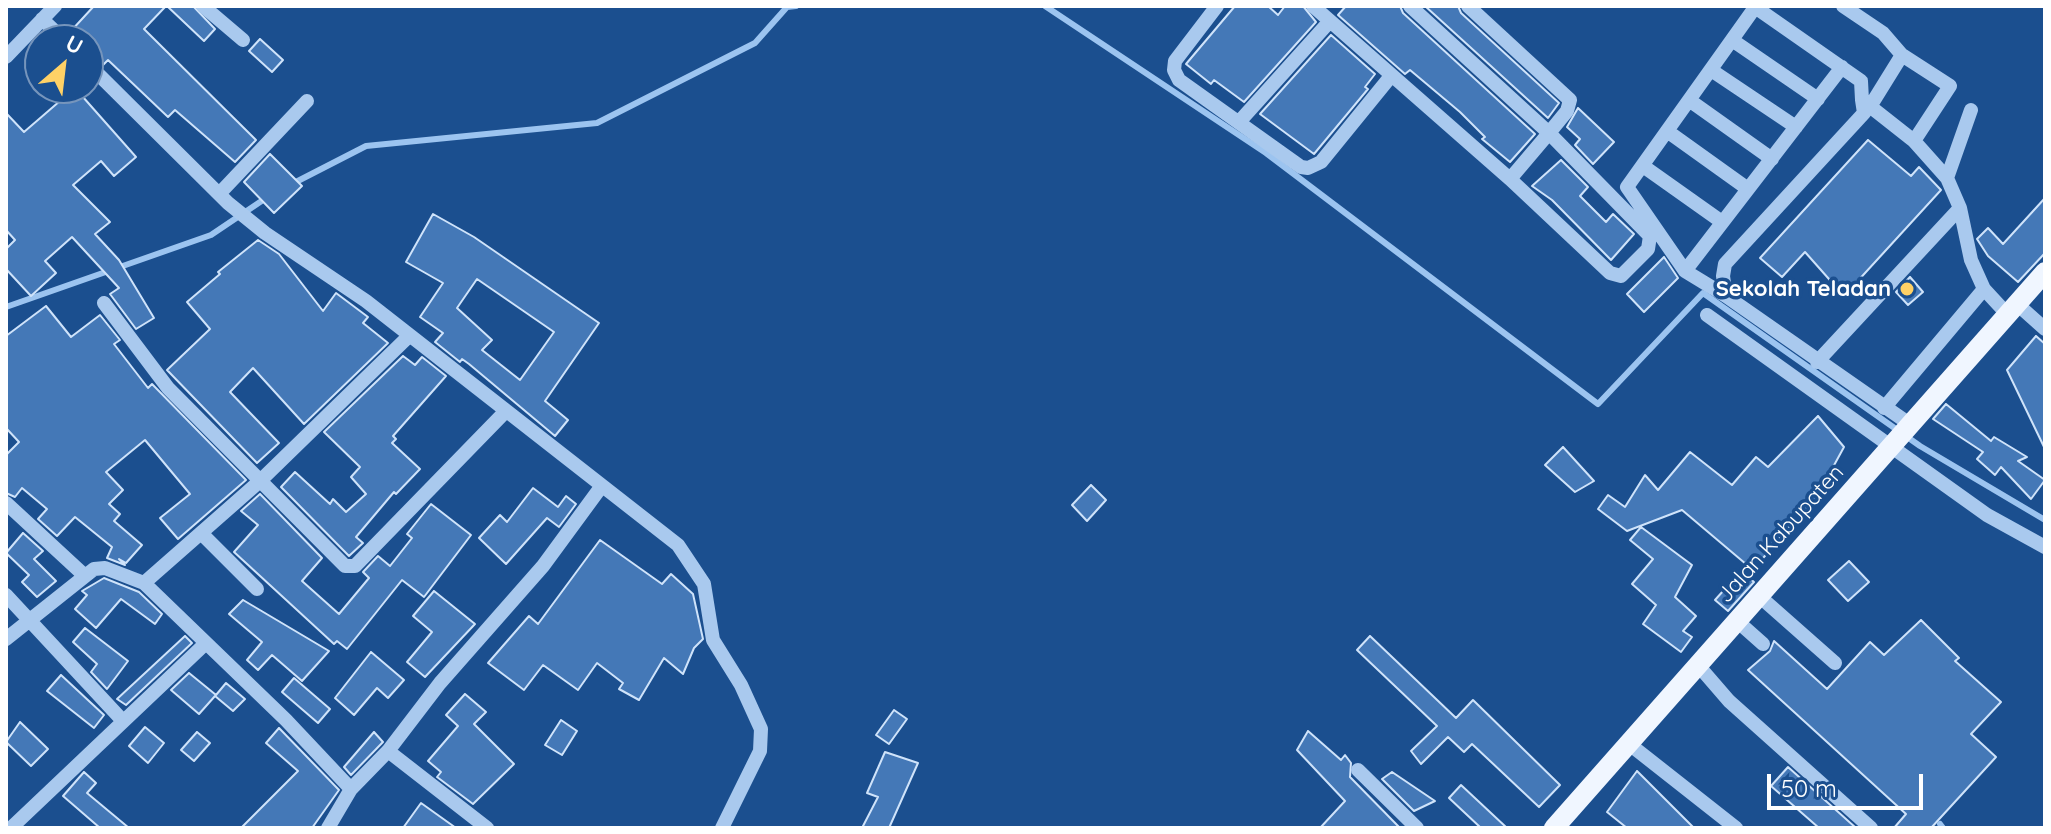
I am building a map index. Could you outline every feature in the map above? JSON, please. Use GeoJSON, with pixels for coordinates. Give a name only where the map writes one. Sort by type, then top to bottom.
{"type":"FeatureCollection","features":[{"type":"Feature","properties":{"kind":"main road","name":"Jalan Kabupaten"},"geometry":{"type":"LineString","coordinates":[[1554,828],[2045,272]]}},
{"type":"Feature","properties":{"kind":"street"},"geometry":{"type":"LineString","coordinates":[[6,57],[55,6]]}},
{"type":"Feature","properties":{"kind":"street"},"geometry":{"type":"LineString","coordinates":[[203,6],[243,40]]}},
{"type":"Feature","properties":{"kind":"street"},"geometry":{"type":"LineString","coordinates":[[1217,6],[1175,61],[1174,70],[1179,80],[1308,168],[1329,154],[1391,76]]}},
{"type":"Feature","properties":{"kind":"street"},"geometry":{"type":"LineString","coordinates":[[1313,6],[1510,179],[1610,273],[1621,276],[1648,249],[1650,236],[1549,133],[1410,6]]}},
{"type":"Feature","properties":{"kind":"street"},"geometry":{"type":"LineString","coordinates":[[1468,6],[1570,100],[1567,111],[1510,179]]}},
{"type":"Feature","properties":{"kind":"street"},"geometry":{"type":"LineString","coordinates":[[1843,6],[1883,33],[1902,55],[1950,86],[1914,141]]}},
{"type":"Feature","properties":{"kind":"street"},"geometry":{"type":"LineString","coordinates":[[1901,435],[1884,408],[1726,296],[1685,271],[1627,187],[1756,7],[1861,81],[1867,102],[1914,141],[1947,178],[1960,208],[1971,260],[1984,289],[2045,329]]}},
{"type":"Feature","properties":{"kind":"street"},"geometry":{"type":"LineString","coordinates":[[42,19],[47,24]]}},
{"type":"Feature","properties":{"kind":"street"},"geometry":{"type":"LineString","coordinates":[[1239,122],[1330,21]]}},
{"type":"Feature","properties":{"kind":"street"},"geometry":{"type":"LineString","coordinates":[[1732,40],[1818,99]]}},
{"type":"Feature","properties":{"kind":"street"},"geometry":{"type":"LineString","coordinates":[[1726,296],[1725,264],[1864,113],[1867,102],[1902,55]]}},
{"type":"Feature","properties":{"kind":"street"},"geometry":{"type":"LineString","coordinates":[[1685,271],[1842,67]]}},
{"type":"Feature","properties":{"kind":"street"},"geometry":{"type":"LineString","coordinates":[[1711,70],[1796,127]]}},
{"type":"Feature","properties":{"kind":"street"},"geometry":{"type":"LineString","coordinates":[[104,80],[224,199],[265,233],[366,301],[678,545],[704,584],[713,640],[741,685],[761,729],[760,751],[722,828]]}},
{"type":"Feature","properties":{"kind":"street"},"geometry":{"type":"LineString","coordinates":[[1689,100],[1772,159]]}},
{"type":"Feature","properties":{"kind":"street"},"geometry":{"type":"LineString","coordinates":[[224,199],[307,101]]}},
{"type":"Feature","properties":{"kind":"street"},"geometry":{"type":"LineString","coordinates":[[1947,178],[1971,110]]}},
{"type":"Feature","properties":{"kind":"street"},"geometry":{"type":"LineString","coordinates":[[1667,131],[1748,189]]}},
{"type":"Feature","properties":{"kind":"street"},"geometry":{"type":"LineString","coordinates":[[1643,166],[1722,222]]}},
{"type":"Feature","properties":{"kind":"street"},"geometry":{"type":"LineString","coordinates":[[1817,362],[1960,208]]}},
{"type":"Feature","properties":{"kind":"street"},"geometry":{"type":"LineString","coordinates":[[1884,408],[1984,289]]}},
{"type":"Feature","properties":{"kind":"street"},"geometry":{"type":"LineString","coordinates":[[104,303],[168,388],[340,562],[355,566],[505,412]]}},
{"type":"Feature","properties":{"kind":"street"},"geometry":{"type":"LineString","coordinates":[[1707,315],[1901,435],[1987,515],[2045,547]]}},
{"type":"Feature","properties":{"kind":"street"},"geometry":{"type":"LineString","coordinates":[[144,583],[260,481],[409,336]]}},
{"type":"Feature","properties":{"kind":"street"},"geometry":{"type":"LineString","coordinates":[[328,828],[351,789],[388,751],[440,683],[543,566],[601,487]]}},
{"type":"Feature","properties":{"kind":"street"},"geometry":{"type":"LineString","coordinates":[[6,503],[85,576]]}},
{"type":"Feature","properties":{"kind":"street"},"geometry":{"type":"LineString","coordinates":[[201,533],[257,589]]}},
{"type":"Feature","properties":{"kind":"street"},"geometry":{"type":"LineString","coordinates":[[6,639],[85,576],[105,568],[144,583],[351,789]]}},
{"type":"Feature","properties":{"kind":"street"},"geometry":{"type":"LineString","coordinates":[[6,595],[123,721]]}},
{"type":"Feature","properties":{"kind":"street"},"geometry":{"type":"LineString","coordinates":[[1758,595],[1835,663]]}},
{"type":"Feature","properties":{"kind":"street"},"geometry":{"type":"LineString","coordinates":[[1736,620],[1763,644]]}},
{"type":"Feature","properties":{"kind":"street"},"geometry":{"type":"LineString","coordinates":[[11,828],[206,643]]}},
{"type":"Feature","properties":{"kind":"street"},"geometry":{"type":"LineString","coordinates":[[1697,664],[1729,701],[1871,828]]}},
{"type":"Feature","properties":{"kind":"street"},"geometry":{"type":"LineString","coordinates":[[1628,743],[1736,828]]}},
{"type":"Feature","properties":{"kind":"street"},"geometry":{"type":"LineString","coordinates":[[388,751],[487,828]]}},
{"type":"Feature","properties":{"kind":"street"},"geometry":{"type":"LineString","coordinates":[[1358,770],[1417,828]]}},
{"type":"Feature","properties":{"kind":"building"},"geometry":{"type":"Polygon","coordinates":[[[94,6],[166,6],[144,29],[256,140],[235,162],[175,110],[168,117],[108,60],[104,64],[104,24],[77,24],[94,6]]]}},
{"type":"Feature","properties":{"kind":"building"},"geometry":{"type":"Polygon","coordinates":[[[167,6],[193,6],[215,29],[204,41],[167,6]]]}},
{"type":"Feature","properties":{"kind":"building"},"geometry":{"type":"Polygon","coordinates":[[[1235,6],[1268,6],[1278,15],[1285,6],[1303,6],[1316,22],[1244,102],[1214,80],[1211,84],[1186,64],[1235,6]]]}},
{"type":"Feature","properties":{"kind":"building"},"geometry":{"type":"Polygon","coordinates":[[[1346,6],[1400,6],[1403,13],[1535,134],[1510,162],[1482,139],[1485,137],[1460,112],[1410,70],[1405,74],[1338,15],[1346,6]]]}},
{"type":"Feature","properties":{"kind":"building"},"geometry":{"type":"Polygon","coordinates":[[[1425,6],[1458,6],[1461,13],[1559,103],[1548,118],[1425,6]]]}},
{"type":"Feature","properties":{"kind":"building"},"geometry":{"type":"Polygon","coordinates":[[[1331,35],[1375,74],[1365,87],[1368,89],[1314,154],[1260,114],[1331,35]]]}},
{"type":"Feature","properties":{"kind":"building"},"geometry":{"type":"Polygon","coordinates":[[[260,39],[283,60],[272,72],[249,51],[260,39]]]}},
{"type":"Feature","properties":{"kind":"building"},"geometry":{"type":"Polygon","coordinates":[[[56,104],[89,104],[136,157],[114,176],[101,161],[73,185],[110,222],[95,234],[119,260],[154,318],[136,329],[110,294],[119,288],[72,237],[45,261],[56,273],[31,296],[6,269],[6,249],[15,240],[6,230],[6,113],[24,132],[56,104]]]}},
{"type":"Feature","properties":{"kind":"building"},"geometry":{"type":"Polygon","coordinates":[[[1578,108],[1614,142],[1593,164],[1575,145],[1580,139],[1567,127],[1578,108]]]}},
{"type":"Feature","properties":{"kind":"building"},"geometry":{"type":"Polygon","coordinates":[[[1868,140],[1911,176],[1919,167],[1941,190],[1844,296],[1805,252],[1782,277],[1760,258],[1868,140]]]}},
{"type":"Feature","properties":{"kind":"building"},"geometry":{"type":"Polygon","coordinates":[[[270,154],[302,186],[274,213],[244,182],[270,154]]]}},
{"type":"Feature","properties":{"kind":"building"},"geometry":{"type":"Polygon","coordinates":[[[1561,160],[1588,187],[1580,196],[1606,222],[1613,214],[1634,234],[1611,260],[1552,200],[1532,186],[1561,160]]]}},
{"type":"Feature","properties":{"kind":"building"},"geometry":{"type":"Polygon","coordinates":[[[2045,198],[2045,253],[2018,282],[1988,256],[1977,239],[1988,228],[2003,244],[2045,198]]]}},
{"type":"Feature","properties":{"kind":"building"},"geometry":{"type":"Polygon","coordinates":[[[433,214],[474,237],[599,323],[545,401],[568,420],[555,436],[469,364],[462,359],[460,362],[435,342],[443,333],[420,317],[443,283],[406,262],[433,214]],[[477,279],[457,308],[492,340],[482,350],[520,380],[554,332],[477,279]]]}},
{"type":"Feature","properties":{"kind":"building"},"geometry":{"type":"Polygon","coordinates":[[[258,240],[279,254],[323,311],[336,293],[368,317],[363,323],[388,343],[304,424],[253,368],[230,392],[279,443],[257,463],[167,370],[210,329],[187,302],[258,240]]]}},
{"type":"Feature","properties":{"kind":"building"},"geometry":{"type":"Polygon","coordinates":[[[1664,257],[1678,278],[1644,312],[1627,294],[1664,257]]]}},
{"type":"Feature","properties":{"kind":"building","name":"Sekolah Teladan"},"geometry":{"type":"Polygon","coordinates":[[[1910,277],[1923,292],[1908,305],[1896,292],[1910,277]]]}},
{"type":"Feature","properties":{"kind":"building"},"geometry":{"type":"Polygon","coordinates":[[[46,306],[71,337],[100,315],[120,340],[114,344],[148,388],[152,384],[246,480],[178,539],[160,518],[190,494],[145,440],[106,472],[123,490],[109,504],[120,514],[114,521],[142,545],[126,563],[119,559],[125,565],[107,558],[112,547],[75,517],[57,536],[38,519],[47,509],[22,488],[15,497],[6,493],[6,455],[19,442],[6,428],[6,336],[46,306]]]}},
{"type":"Feature","properties":{"kind":"building"},"geometry":{"type":"Polygon","coordinates":[[[2036,336],[2045,344],[2045,449],[2007,370],[2036,336]]]}},
{"type":"Feature","properties":{"kind":"building"},"geometry":{"type":"Polygon","coordinates":[[[403,356],[415,365],[422,357],[446,376],[393,436],[396,439],[392,443],[420,469],[396,494],[394,492],[356,537],[363,543],[349,556],[281,487],[295,472],[330,504],[333,499],[346,512],[366,494],[351,477],[360,467],[324,432],[403,356]]]}},
{"type":"Feature","properties":{"kind":"building"},"geometry":{"type":"Polygon","coordinates":[[[1946,404],[1991,441],[1994,437],[2027,457],[2018,461],[2045,480],[2031,499],[2001,467],[1995,475],[1977,459],[1983,452],[1933,419],[1946,404]]]}},
{"type":"Feature","properties":{"kind":"building"},"geometry":{"type":"Polygon","coordinates":[[[1818,416],[1844,447],[1826,480],[1832,485],[1799,520],[1797,518],[1753,570],[1682,510],[1627,531],[1598,509],[1608,495],[1625,507],[1645,475],[1658,490],[1690,452],[1732,485],[1756,457],[1768,467],[1818,416]]]}},
{"type":"Feature","properties":{"kind":"building"},"geometry":{"type":"Polygon","coordinates":[[[1563,447],[1594,481],[1575,492],[1545,465],[1563,447]]]}},
{"type":"Feature","properties":{"kind":"building"},"geometry":{"type":"Polygon","coordinates":[[[1091,485],[1106,500],[1087,521],[1072,505],[1091,485]]]}},
{"type":"Feature","properties":{"kind":"building"},"geometry":{"type":"Polygon","coordinates":[[[533,488],[558,507],[566,496],[576,504],[559,527],[547,518],[506,564],[479,538],[500,515],[507,522],[533,488]]]}},
{"type":"Feature","properties":{"kind":"building"},"geometry":{"type":"Polygon","coordinates":[[[260,494],[322,558],[302,581],[339,614],[369,578],[363,572],[378,556],[390,566],[412,538],[407,534],[431,504],[471,535],[424,597],[402,580],[347,649],[337,641],[334,644],[234,552],[258,525],[241,511],[260,494]]]}},
{"type":"Feature","properties":{"kind":"building"},"geometry":{"type":"Polygon","coordinates":[[[1641,527],[1692,565],[1675,597],[1696,616],[1683,631],[1692,637],[1681,652],[1643,624],[1656,605],[1632,584],[1653,559],[1630,540],[1641,527]]]}},
{"type":"Feature","properties":{"kind":"building"},"geometry":{"type":"Polygon","coordinates":[[[23,533],[43,551],[34,559],[56,581],[37,597],[22,582],[29,575],[6,553],[23,533]]]}},
{"type":"Feature","properties":{"kind":"building"},"geometry":{"type":"Polygon","coordinates":[[[600,540],[662,584],[671,574],[693,594],[703,639],[694,648],[683,674],[664,658],[639,700],[619,689],[623,683],[597,663],[578,690],[543,665],[524,690],[488,663],[529,616],[538,624],[600,540]]]}},
{"type":"Feature","properties":{"kind":"building"},"geometry":{"type":"Polygon","coordinates":[[[1849,561],[1869,582],[1848,601],[1828,580],[1849,561]]]}},
{"type":"Feature","properties":{"kind":"building"},"geometry":{"type":"Polygon","coordinates":[[[1741,571],[1754,582],[1728,611],[1715,600],[1741,571]]]}},
{"type":"Feature","properties":{"kind":"building"},"geometry":{"type":"Polygon","coordinates":[[[104,578],[139,592],[162,614],[155,624],[121,599],[96,628],[75,609],[87,595],[82,591],[104,578]]]}},
{"type":"Feature","properties":{"kind":"building"},"geometry":{"type":"Polygon","coordinates":[[[434,591],[475,624],[425,677],[407,662],[432,632],[413,616],[434,591]]]}},
{"type":"Feature","properties":{"kind":"building"},"geometry":{"type":"Polygon","coordinates":[[[243,600],[329,651],[302,681],[272,655],[258,670],[247,660],[262,642],[229,614],[243,600]]]}},
{"type":"Feature","properties":{"kind":"building"},"geometry":{"type":"Polygon","coordinates":[[[1921,620],[1959,658],[1955,661],[2001,702],[1971,734],[1996,757],[1931,828],[1894,828],[1906,814],[1748,670],[1770,651],[1774,641],[1827,689],[1870,642],[1884,655],[1921,620]]]}},
{"type":"Feature","properties":{"kind":"building"},"geometry":{"type":"Polygon","coordinates":[[[85,628],[128,661],[107,689],[91,672],[97,664],[73,642],[85,628]]]}},
{"type":"Feature","properties":{"kind":"building"},"geometry":{"type":"Polygon","coordinates":[[[185,636],[192,643],[126,705],[117,699],[185,636]]]}},
{"type":"Feature","properties":{"kind":"building"},"geometry":{"type":"Polygon","coordinates":[[[1370,636],[1456,718],[1473,700],[1560,785],[1539,807],[1472,744],[1464,752],[1448,737],[1421,764],[1411,751],[1437,726],[1357,650],[1370,636]]]}},
{"type":"Feature","properties":{"kind":"building"},"geometry":{"type":"Polygon","coordinates":[[[371,652],[404,680],[388,698],[377,688],[354,715],[335,698],[371,652]]]}},
{"type":"Feature","properties":{"kind":"building"},"geometry":{"type":"Polygon","coordinates":[[[189,673],[216,695],[226,683],[245,699],[233,711],[215,696],[199,714],[171,690],[189,673]]]}},
{"type":"Feature","properties":{"kind":"building"},"geometry":{"type":"Polygon","coordinates":[[[61,675],[104,715],[94,728],[47,691],[61,675]]]}},
{"type":"Feature","properties":{"kind":"building"},"geometry":{"type":"Polygon","coordinates":[[[294,678],[330,709],[318,723],[282,692],[294,678]]]}},
{"type":"Feature","properties":{"kind":"building"},"geometry":{"type":"Polygon","coordinates":[[[465,694],[486,712],[474,724],[514,764],[473,804],[437,777],[441,772],[428,761],[458,726],[446,715],[465,694]]]}},
{"type":"Feature","properties":{"kind":"building"},"geometry":{"type":"Polygon","coordinates":[[[894,710],[907,719],[889,744],[876,735],[894,710]]]}},
{"type":"Feature","properties":{"kind":"building"},"geometry":{"type":"Polygon","coordinates":[[[561,720],[577,731],[562,755],[545,745],[561,720]]]}},
{"type":"Feature","properties":{"kind":"building"},"geometry":{"type":"Polygon","coordinates":[[[20,722],[48,749],[31,766],[6,742],[20,722]]]}},
{"type":"Feature","properties":{"kind":"building"},"geometry":{"type":"Polygon","coordinates":[[[145,727],[164,743],[148,763],[129,746],[145,727]]]}},
{"type":"Feature","properties":{"kind":"building"},"geometry":{"type":"Polygon","coordinates":[[[279,728],[339,790],[312,828],[241,828],[298,771],[266,743],[279,728]]]}},
{"type":"Feature","properties":{"kind":"building"},"geometry":{"type":"Polygon","coordinates":[[[1308,731],[1341,760],[1345,755],[1351,763],[1350,777],[1400,828],[1320,828],[1345,801],[1297,750],[1308,731]]]}},
{"type":"Feature","properties":{"kind":"building"},"geometry":{"type":"Polygon","coordinates":[[[197,732],[210,743],[194,761],[181,750],[197,732]]]}},
{"type":"Feature","properties":{"kind":"building"},"geometry":{"type":"Polygon","coordinates":[[[374,732],[383,742],[351,775],[344,767],[374,732]]]}},
{"type":"Feature","properties":{"kind":"building"},"geometry":{"type":"Polygon","coordinates":[[[885,752],[918,763],[889,828],[862,828],[878,797],[867,793],[885,752]]]}},
{"type":"Feature","properties":{"kind":"building"},"geometry":{"type":"Polygon","coordinates":[[[1788,767],[1856,828],[1819,828],[1771,786],[1788,767]]]}},
{"type":"Feature","properties":{"kind":"building"},"geometry":{"type":"Polygon","coordinates":[[[1637,771],[1694,828],[1627,828],[1607,812],[1637,771]]]}},
{"type":"Feature","properties":{"kind":"building"},"geometry":{"type":"Polygon","coordinates":[[[84,772],[96,783],[87,793],[129,828],[100,828],[63,796],[84,772]]]}},
{"type":"Feature","properties":{"kind":"building"},"geometry":{"type":"Polygon","coordinates":[[[1392,772],[1435,801],[1414,811],[1382,779],[1392,772]]]}},
{"type":"Feature","properties":{"kind":"building"},"geometry":{"type":"Polygon","coordinates":[[[1461,785],[1507,828],[1481,828],[1449,798],[1461,785]]]}},
{"type":"Feature","properties":{"kind":"building"},"geometry":{"type":"Polygon","coordinates":[[[421,803],[456,828],[403,828],[421,803]]]}},
{"type":"Feature","properties":{"kind":"waterway"},"geometry":{"type":"LineString","coordinates":[[290,185],[366,146],[597,123],[755,43],[787,7],[796,6]]}},
{"type":"Feature","properties":{"kind":"waterway"},"geometry":{"type":"LineString","coordinates":[[1045,6],[1266,153],[1598,404],[1703,293],[1920,446],[2045,520]]}},
{"type":"Feature","properties":{"kind":"waterway"},"geometry":{"type":"LineString","coordinates":[[6,307],[211,235],[266,198]]}},
{"type":"Feature","properties":{"kind":"waterway"},"geometry":{"type":"LineString","coordinates":[[1940,824],[1943,828]]}},
{"type":"Feature","properties":{"kind":"place","name":"Sekolah Teladan"},"geometry":{"type":"Point","coordinates":[1907,289]}}]}
